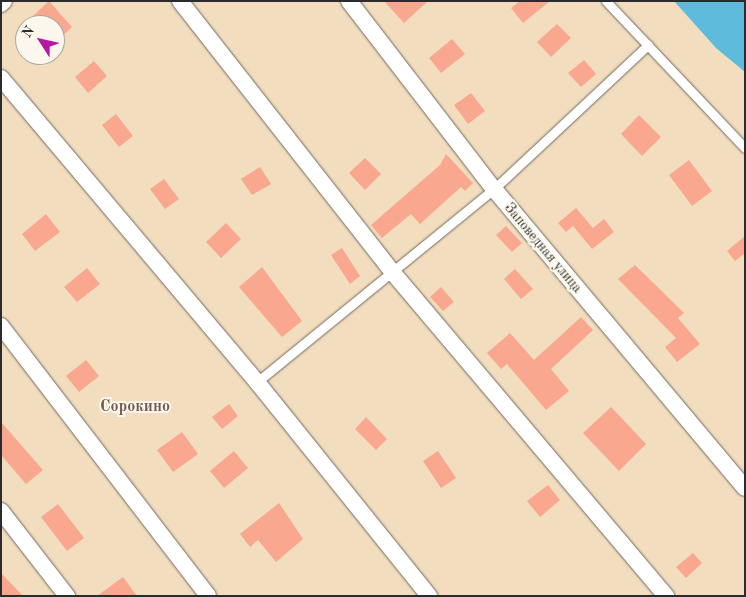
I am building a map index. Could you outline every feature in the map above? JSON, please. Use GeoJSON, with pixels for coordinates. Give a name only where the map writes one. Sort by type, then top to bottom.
{"type":"FeatureCollection","features":[{"type":"Feature","properties":{"kind":"street"},"geometry":{"type":"LineString","coordinates":[[1,4],[4,1]]}},
{"type":"Feature","properties":{"kind":"street"},"geometry":{"type":"LineString","coordinates":[[180,1],[394,274],[666,596]]}},
{"type":"Feature","properties":{"kind":"street","name":"Заповедная улица"},"geometry":{"type":"LineString","coordinates":[[349,1],[494,189],[745,488]]}},
{"type":"Feature","properties":{"kind":"street"},"geometry":{"type":"LineString","coordinates":[[1,78],[257,382],[429,596]]}},
{"type":"Feature","properties":{"kind":"street"},"geometry":{"type":"LineString","coordinates":[[1,326],[208,596]]}},
{"type":"Feature","properties":{"kind":"street"},"geometry":{"type":"LineString","coordinates":[[1,511],[67,596]]}},
{"type":"Feature","properties":{"kind":"lane"},"geometry":{"type":"LineString","coordinates":[[606,1],[745,148]]}},
{"type":"Feature","properties":{"kind":"lane"},"geometry":{"type":"LineString","coordinates":[[257,382],[394,274],[494,189],[648,45]]}},
{"type":"Feature","properties":{"kind":"water"},"geometry":{"type":"Polygon","coordinates":[[[674,1],[745,1],[745,72],[716,48],[674,1]]]}},
{"type":"Feature","properties":{"kind":"building"},"geometry":{"type":"Polygon","coordinates":[[[49,1],[61,15],[34,15],[49,1]]]}},
{"type":"Feature","properties":{"kind":"building"},"geometry":{"type":"Polygon","coordinates":[[[384,1],[428,1],[404,23],[384,1]]]}},
{"type":"Feature","properties":{"kind":"building"},"geometry":{"type":"Polygon","coordinates":[[[520,1],[550,1],[523,23],[511,8],[520,1]]]}},
{"type":"Feature","properties":{"kind":"building"},"geometry":{"type":"Polygon","coordinates":[[[65,19],[72,27],[65,34],[65,19]]]}},
{"type":"Feature","properties":{"kind":"building"},"geometry":{"type":"Polygon","coordinates":[[[557,24],[571,38],[551,57],[537,42],[557,24]]]}},
{"type":"Feature","properties":{"kind":"building"},"geometry":{"type":"Polygon","coordinates":[[[452,39],[465,54],[441,73],[429,58],[452,39]]]}},
{"type":"Feature","properties":{"kind":"building"},"geometry":{"type":"Polygon","coordinates":[[[584,60],[596,74],[581,87],[568,73],[584,60]]]}},
{"type":"Feature","properties":{"kind":"building"},"geometry":{"type":"Polygon","coordinates":[[[94,61],[107,76],[88,93],[75,77],[94,61]]]}},
{"type":"Feature","properties":{"kind":"building"},"geometry":{"type":"Polygon","coordinates":[[[471,93],[485,111],[468,124],[454,105],[471,93]]]}},
{"type":"Feature","properties":{"kind":"building"},"geometry":{"type":"Polygon","coordinates":[[[116,114],[133,136],[119,147],[102,125],[116,114]]]}},
{"type":"Feature","properties":{"kind":"building"},"geometry":{"type":"Polygon","coordinates":[[[639,115],[661,137],[642,156],[621,134],[639,115]]]}},
{"type":"Feature","properties":{"kind":"building"},"geometry":{"type":"Polygon","coordinates":[[[446,154],[473,183],[465,191],[461,187],[420,224],[411,214],[382,238],[371,225],[440,165],[446,154]]]}},
{"type":"Feature","properties":{"kind":"building"},"geometry":{"type":"Polygon","coordinates":[[[365,158],[381,174],[365,190],[349,173],[365,158]]]}},
{"type":"Feature","properties":{"kind":"building"},"geometry":{"type":"Polygon","coordinates":[[[689,160],[712,191],[692,206],[669,175],[689,160]]]}},
{"type":"Feature","properties":{"kind":"building"},"geometry":{"type":"Polygon","coordinates":[[[260,167],[271,184],[252,195],[241,179],[260,167]]]}},
{"type":"Feature","properties":{"kind":"building"},"geometry":{"type":"Polygon","coordinates":[[[164,179],[179,199],[165,209],[150,189],[164,179]]]}},
{"type":"Feature","properties":{"kind":"building"},"geometry":{"type":"Polygon","coordinates":[[[576,208],[593,228],[604,219],[614,232],[592,249],[573,226],[566,232],[558,223],[576,208]]]}},
{"type":"Feature","properties":{"kind":"building"},"geometry":{"type":"Polygon","coordinates":[[[46,214],[60,232],[35,251],[22,234],[46,214]]]}},
{"type":"Feature","properties":{"kind":"building"},"geometry":{"type":"Polygon","coordinates":[[[226,223],[241,239],[221,258],[206,242],[226,223]]]}},
{"type":"Feature","properties":{"kind":"building"},"geometry":{"type":"Polygon","coordinates":[[[506,226],[522,243],[512,252],[496,235],[506,226]]]}},
{"type":"Feature","properties":{"kind":"building"},"geometry":{"type":"Polygon","coordinates":[[[745,236],[745,253],[735,261],[727,251],[745,236]]]}},
{"type":"Feature","properties":{"kind":"building"},"geometry":{"type":"Polygon","coordinates":[[[342,248],[360,276],[350,284],[331,255],[342,248]]]}},
{"type":"Feature","properties":{"kind":"building"},"geometry":{"type":"Polygon","coordinates":[[[635,265],[684,313],[678,318],[700,344],[677,362],[665,347],[676,338],[618,279],[635,265]]]}},
{"type":"Feature","properties":{"kind":"building"},"geometry":{"type":"Polygon","coordinates":[[[262,267],[302,321],[282,337],[239,287],[262,267]]]}},
{"type":"Feature","properties":{"kind":"building"},"geometry":{"type":"Polygon","coordinates":[[[87,268],[100,284],[77,302],[64,287],[87,268]]]}},
{"type":"Feature","properties":{"kind":"building"},"geometry":{"type":"Polygon","coordinates":[[[515,269],[533,289],[521,299],[504,279],[515,269]]]}},
{"type":"Feature","properties":{"kind":"building"},"geometry":{"type":"Polygon","coordinates":[[[441,287],[454,302],[443,311],[430,297],[441,287]]]}},
{"type":"Feature","properties":{"kind":"building"},"geometry":{"type":"Polygon","coordinates":[[[581,317],[593,330],[551,369],[569,391],[546,410],[507,364],[501,369],[487,353],[510,333],[534,360],[581,317]]]}},
{"type":"Feature","properties":{"kind":"building"},"geometry":{"type":"Polygon","coordinates":[[[86,360],[99,376],[79,392],[66,376],[86,360]]]}},
{"type":"Feature","properties":{"kind":"building"},"geometry":{"type":"Polygon","coordinates":[[[229,404],[238,416],[222,429],[212,417],[229,404]]]}},
{"type":"Feature","properties":{"kind":"building"},"geometry":{"type":"Polygon","coordinates":[[[611,407],[646,444],[619,471],[583,433],[611,407]]]}},
{"type":"Feature","properties":{"kind":"building"},"geometry":{"type":"Polygon","coordinates":[[[366,417],[387,439],[376,450],[355,429],[366,417]]]}},
{"type":"Feature","properties":{"kind":"building"},"geometry":{"type":"Polygon","coordinates":[[[1,422],[43,470],[26,484],[1,455],[1,422]]]}},
{"type":"Feature","properties":{"kind":"building"},"geometry":{"type":"Polygon","coordinates":[[[182,432],[198,454],[173,472],[157,450],[182,432]]]}},
{"type":"Feature","properties":{"kind":"building"},"geometry":{"type":"Polygon","coordinates":[[[234,451],[248,468],[224,488],[210,471],[234,451]]]}},
{"type":"Feature","properties":{"kind":"building"},"geometry":{"type":"Polygon","coordinates":[[[438,451],[456,478],[441,488],[423,461],[438,451]]]}},
{"type":"Feature","properties":{"kind":"building"},"geometry":{"type":"Polygon","coordinates":[[[548,485],[560,500],[540,517],[527,501],[548,485]]]}},
{"type":"Feature","properties":{"kind":"building"},"geometry":{"type":"Polygon","coordinates":[[[279,503],[303,539],[276,562],[258,540],[250,547],[240,534],[279,503]]]}},
{"type":"Feature","properties":{"kind":"building"},"geometry":{"type":"Polygon","coordinates":[[[58,504],[84,538],[67,551],[41,517],[58,504]]]}},
{"type":"Feature","properties":{"kind":"building"},"geometry":{"type":"Polygon","coordinates":[[[693,553],[702,563],[686,578],[676,567],[693,553]]]}},
{"type":"Feature","properties":{"kind":"building"},"geometry":{"type":"Polygon","coordinates":[[[1,573],[23,596],[1,596],[1,573]]]}},
{"type":"Feature","properties":{"kind":"building"},"geometry":{"type":"Polygon","coordinates":[[[123,577],[137,596],[97,596],[123,577]]]}},
{"type":"Feature","properties":{"kind":"district","name":"Сорокино"},"geometry":{"type":"Point","coordinates":[135,407]}}]}
